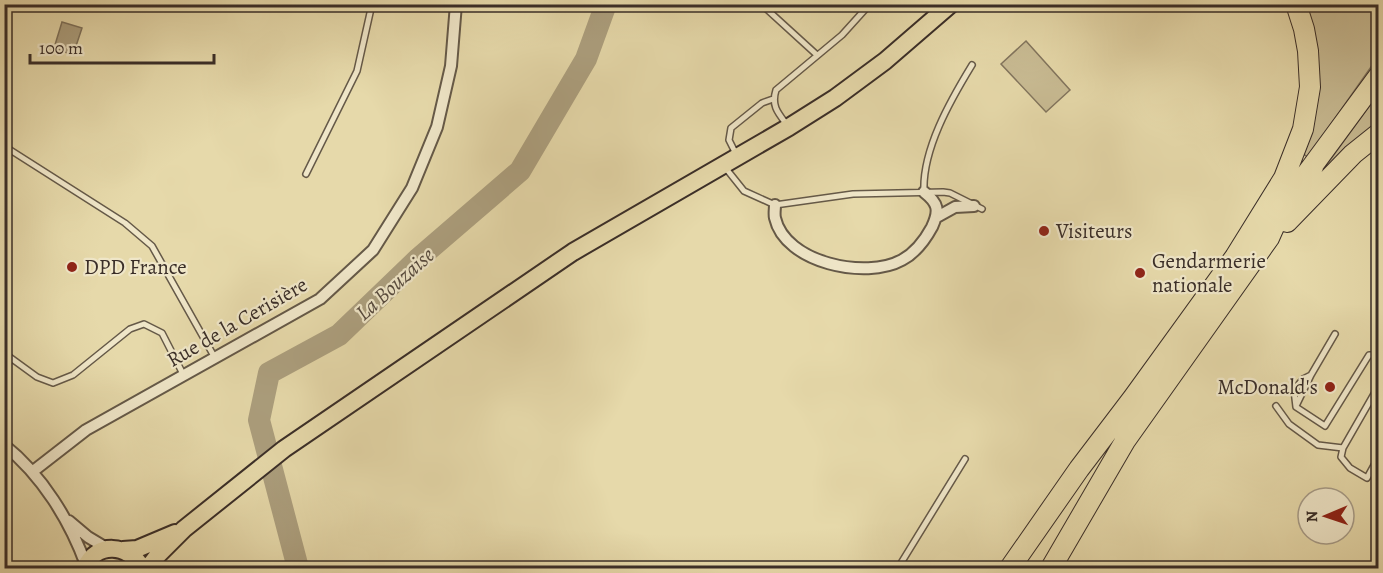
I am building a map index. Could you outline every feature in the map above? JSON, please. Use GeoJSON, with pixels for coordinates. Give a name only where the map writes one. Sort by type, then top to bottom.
{"type":"FeatureCollection","features":[{"type":"Feature","properties":{"kind":"highway"},"geometry":{"type":"LineString","coordinates":[[1010,568],[1079,469],[1235,257],[1255,221],[1284,178],[1303,129],[1309,95],[1310,69],[1304,29],[1296,4]]}},
{"type":"Feature","properties":{"kind":"highway"},"geometry":{"type":"LineString","coordinates":[[1269,238],[1277,220],[1378,77]]}},
{"type":"Feature","properties":{"kind":"highway"},"geometry":{"type":"LineString","coordinates":[[1051,568],[1148,406],[1269,238],[1353,154],[1378,134]]}},
{"type":"Feature","properties":{"kind":"highway"},"geometry":{"type":"LineString","coordinates":[[1235,257],[1264,227],[1313,167]]}},
{"type":"Feature","properties":{"kind":"highway"},"geometry":{"type":"LineString","coordinates":[[1063,568],[1079,534],[1084,512]]}},
{"type":"Feature","properties":{"kind":"main road"},"geometry":{"type":"LineString","coordinates":[[148,568],[184,529],[284,449],[573,252],[835,98],[885,61],[951,4]]}},
{"type":"Feature","properties":{"kind":"main road"},"geometry":{"type":"LineString","coordinates":[[85,567],[95,554],[115,549],[136,549],[184,529]]}},
{"type":"Feature","properties":{"kind":"main road"},"geometry":{"type":"LineString","coordinates":[[115,549],[138,561],[141,568]]}},
{"type":"Feature","properties":{"kind":"street","name":"Rue de la Cerisière"},"geometry":{"type":"LineString","coordinates":[[32,472],[86,430],[320,298],[373,250],[412,188],[437,127],[451,66],[456,4]]}},
{"type":"Feature","properties":{"kind":"street"},"geometry":{"type":"LineString","coordinates":[[774,205],[778,227],[795,247],[831,265],[870,268],[901,261],[927,238],[937,217],[936,204],[924,192]]}},
{"type":"Feature","properties":{"kind":"street"},"geometry":{"type":"LineString","coordinates":[[937,217],[955,207],[978,207]]}},
{"type":"Feature","properties":{"kind":"street"},"geometry":{"type":"LineString","coordinates":[[4,445],[17,455],[32,472],[66,519],[85,567]]}},
{"type":"Feature","properties":{"kind":"street"},"geometry":{"type":"LineString","coordinates":[[66,519],[88,537],[115,549]]}},
{"type":"Feature","properties":{"kind":"lane"},"geometry":{"type":"LineString","coordinates":[[306,174],[357,71],[372,4]]}},
{"type":"Feature","properties":{"kind":"lane"},"geometry":{"type":"LineString","coordinates":[[761,4],[817,55]]}},
{"type":"Feature","properties":{"kind":"lane"},"geometry":{"type":"LineString","coordinates":[[789,127],[775,109],[773,99],[776,90],[842,35],[870,4]]}},
{"type":"Feature","properties":{"kind":"lane"},"geometry":{"type":"LineString","coordinates":[[924,192],[925,167],[941,124],[952,99],[972,65]]}},
{"type":"Feature","properties":{"kind":"lane"},"geometry":{"type":"LineString","coordinates":[[738,156],[729,140],[731,128],[762,103],[773,99]]}},
{"type":"Feature","properties":{"kind":"lane"},"geometry":{"type":"LineString","coordinates":[[4,146],[125,223],[152,246],[215,358]]}},
{"type":"Feature","properties":{"kind":"lane"},"geometry":{"type":"LineString","coordinates":[[723,165],[744,191],[774,205],[853,194],[924,192],[950,193],[978,207]]}},
{"type":"Feature","properties":{"kind":"lane"},"geometry":{"type":"LineString","coordinates":[[4,353],[37,376],[53,383],[74,375],[130,329],[144,324],[162,333],[184,376]]}},
{"type":"Feature","properties":{"kind":"lane"},"geometry":{"type":"LineString","coordinates":[[1335,334],[1311,375],[1303,379],[1294,390],[1296,407],[1324,426],[1369,355],[1378,355]]}},
{"type":"Feature","properties":{"kind":"lane"},"geometry":{"type":"LineString","coordinates":[[1378,387],[1343,448],[1341,457],[1350,468],[1367,478],[1378,458]]}},
{"type":"Feature","properties":{"kind":"lane"},"geometry":{"type":"LineString","coordinates":[[1276,406],[1288,424],[1318,445],[1343,448]]}},
{"type":"Feature","properties":{"kind":"lane"},"geometry":{"type":"LineString","coordinates":[[898,568],[965,459]]}},
{"type":"Feature","properties":{"kind":"shaded area"},"geometry":{"type":"Polygon","coordinates":[[[1301,5],[1378,5],[1378,57],[1308,157],[1301,153],[1301,5]]]}},
{"type":"Feature","properties":{"kind":"shaded area"},"geometry":{"type":"Polygon","coordinates":[[[62,22],[82,28],[73,55],[54,48],[62,22]]]}},
{"type":"Feature","properties":{"kind":"shaded area"},"geometry":{"type":"Polygon","coordinates":[[[1026,41],[1070,90],[1046,112],[1001,64],[1026,41]]]}},
{"type":"Feature","properties":{"kind":"shaded area"},"geometry":{"type":"Polygon","coordinates":[[[1378,94],[1378,128],[1329,170],[1325,167],[1378,94]]]}},
{"type":"Feature","properties":{"kind":"waterway","name":"La Bouzaise"},"geometry":{"type":"LineString","coordinates":[[298,568],[259,420],[269,373],[339,335],[419,258],[520,171],[586,59],[606,4]]}},
{"type":"Feature","properties":{"kind":"place","name":"Visiteurs"},"geometry":{"type":"Point","coordinates":[1044,231]}},
{"type":"Feature","properties":{"kind":"place","name":"DPD France"},"geometry":{"type":"Point","coordinates":[72,267]}},
{"type":"Feature","properties":{"kind":"place","name":"Gendarmerie nationale"},"geometry":{"type":"Point","coordinates":[1140,273]}},
{"type":"Feature","properties":{"kind":"place","name":"McDonald's"},"geometry":{"type":"Point","coordinates":[1330,387]}}]}
